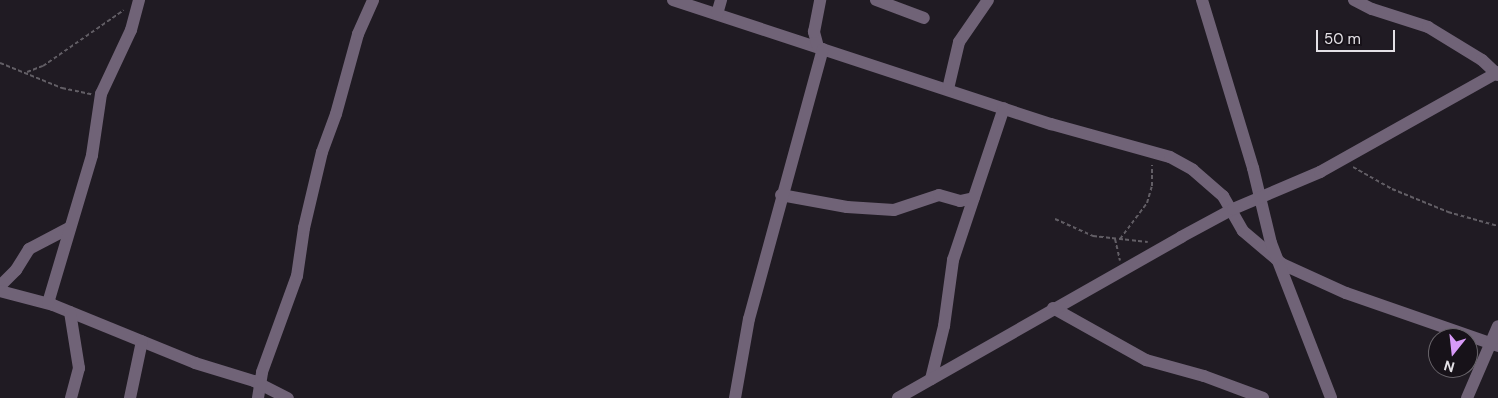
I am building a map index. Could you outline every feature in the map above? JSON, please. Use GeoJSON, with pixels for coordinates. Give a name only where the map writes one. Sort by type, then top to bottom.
{"type":"FeatureCollection","features":[{"type":"Feature","properties":{"kind":"street"},"geometry":{"type":"LineString","coordinates":[[48,303],[96,140],[101,94],[131,30],[139,0]]}},
{"type":"Feature","properties":{"kind":"street"},"geometry":{"type":"LineString","coordinates":[[258,398],[259,383],[294,286],[322,152],[336,114],[358,34],[373,0]]}},
{"type":"Feature","properties":{"kind":"street"},"geometry":{"type":"LineString","coordinates":[[673,0],[1004,108],[1155,153],[1193,170],[1223,196],[1233,210],[1243,231],[1282,264],[1346,293],[1494,345]]}},
{"type":"Feature","properties":{"kind":"street"},"geometry":{"type":"LineString","coordinates":[[716,14],[721,0]]}},
{"type":"Feature","properties":{"kind":"street"},"geometry":{"type":"LineString","coordinates":[[735,398],[745,337],[820,48],[814,32],[820,0]]}},
{"type":"Feature","properties":{"kind":"street"},"geometry":{"type":"LineString","coordinates":[[876,0],[924,18]]}},
{"type":"Feature","properties":{"kind":"street"},"geometry":{"type":"LineString","coordinates":[[948,89],[959,42],[988,0]]}},
{"type":"Feature","properties":{"kind":"street"},"geometry":{"type":"LineString","coordinates":[[1202,0],[1262,198],[1271,243],[1282,264],[1331,398]]}},
{"type":"Feature","properties":{"kind":"street"},"geometry":{"type":"LineString","coordinates":[[898,398],[1124,268],[1233,210],[1342,159],[1498,73],[1434,30],[1354,0]]}},
{"type":"Feature","properties":{"kind":"street"},"geometry":{"type":"LineString","coordinates":[[931,379],[944,326],[953,260],[1004,108]]}},
{"type":"Feature","properties":{"kind":"street"},"geometry":{"type":"LineString","coordinates":[[781,195],[847,207],[894,210],[939,195],[960,201],[974,198]]}},
{"type":"Feature","properties":{"kind":"street"},"geometry":{"type":"LineString","coordinates":[[0,286],[16,270],[28,249],[69,228]]}},
{"type":"Feature","properties":{"kind":"street"},"geometry":{"type":"LineString","coordinates":[[0,291],[48,303],[195,363],[259,383],[288,398]]}},
{"type":"Feature","properties":{"kind":"street"},"geometry":{"type":"LineString","coordinates":[[1053,308],[1146,360],[1204,376],[1263,398]]}},
{"type":"Feature","properties":{"kind":"street"},"geometry":{"type":"LineString","coordinates":[[70,312],[79,368],[71,398]]}},
{"type":"Feature","properties":{"kind":"street"},"geometry":{"type":"LineString","coordinates":[[1467,398],[1494,345],[1498,326]]}},
{"type":"Feature","properties":{"kind":"street"},"geometry":{"type":"LineString","coordinates":[[130,398],[142,341]]}},
{"type":"Feature","properties":{"kind":"path"},"geometry":{"type":"LineString","coordinates":[[27,72],[43,66],[126,8]]}},
{"type":"Feature","properties":{"kind":"path"},"geometry":{"type":"LineString","coordinates":[[0,63],[70,90],[101,94]]}},
{"type":"Feature","properties":{"kind":"path"},"geometry":{"type":"LineString","coordinates":[[1120,239],[1147,203],[1155,153]]}},
{"type":"Feature","properties":{"kind":"path"},"geometry":{"type":"LineString","coordinates":[[1342,159],[1405,195],[1448,212],[1498,226]]}},
{"type":"Feature","properties":{"kind":"path"},"geometry":{"type":"LineString","coordinates":[[1054,219],[1087,234],[1165,246]]}},
{"type":"Feature","properties":{"kind":"path"},"geometry":{"type":"LineString","coordinates":[[1115,239],[1117,254],[1124,268]]}}]}
